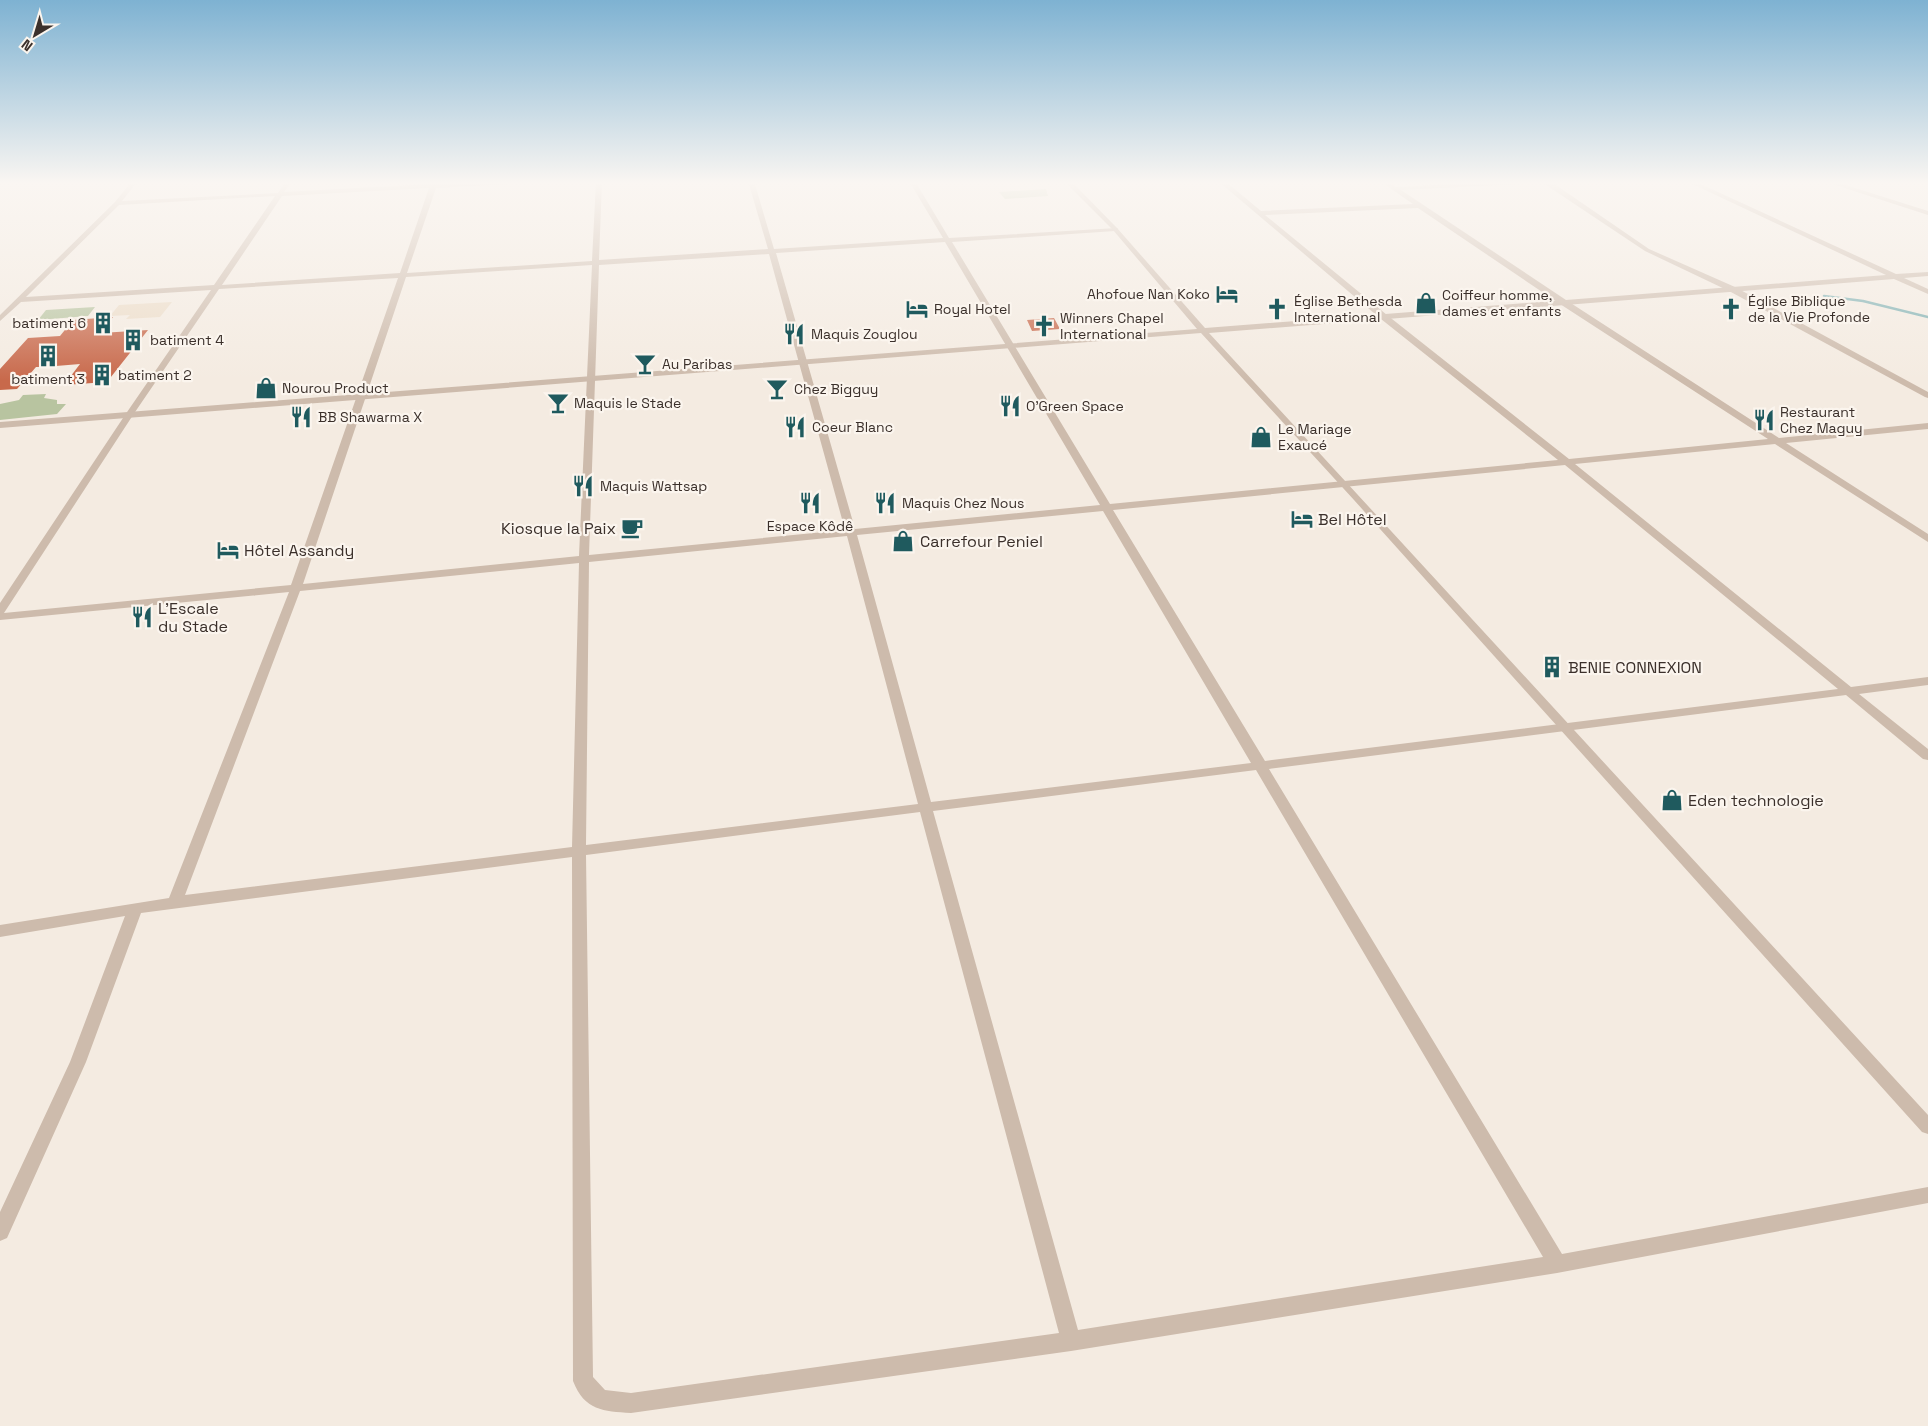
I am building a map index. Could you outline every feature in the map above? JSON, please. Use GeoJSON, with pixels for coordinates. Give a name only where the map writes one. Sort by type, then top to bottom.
{"type":"FeatureCollection","features":[{"type":"Feature","properties":{"kind":"street"},"geometry":{"type":"LineString","coordinates":[[0,318],[72,248]]}},
{"type":"Feature","properties":{"kind":"street"},"geometry":{"type":"LineString","coordinates":[[0,611],[129,415],[244,248]]}},
{"type":"Feature","properties":{"kind":"street"},"geometry":{"type":"LineString","coordinates":[[175,902],[296,587],[412,248]]}},
{"type":"Feature","properties":{"kind":"street"},"geometry":{"type":"LineString","coordinates":[[597,248],[584,559],[579,850],[583,1381],[600,1400],[630,1403],[1071,1341],[1557,1264],[1928,1195]]}},
{"type":"Feature","properties":{"kind":"street"},"geometry":{"type":"LineString","coordinates":[[770,248],[804,361],[1071,1341]]}},
{"type":"Feature","properties":{"kind":"street"},"geometry":{"type":"LineString","coordinates":[[20,300],[826,248]]}},
{"type":"Feature","properties":{"kind":"street"},"geometry":{"type":"LineString","coordinates":[[952,248],[1557,1264]]}},
{"type":"Feature","properties":{"kind":"street"},"geometry":{"type":"LineString","coordinates":[[1131,248],[1203,330],[1928,1127]]}},
{"type":"Feature","properties":{"kind":"street"},"geometry":{"type":"LineString","coordinates":[[1300,248],[1928,756]]}},
{"type":"Feature","properties":{"kind":"street"},"geometry":{"type":"LineString","coordinates":[[1480,248],[1928,539]]}},
{"type":"Feature","properties":{"kind":"street"},"geometry":{"type":"LineString","coordinates":[[1643,248],[1732,289],[1928,395]]}},
{"type":"Feature","properties":{"kind":"street"},"geometry":{"type":"LineString","coordinates":[[1832,248],[1928,292]]}},
{"type":"Feature","properties":{"kind":"street"},"geometry":{"type":"LineString","coordinates":[[0,425],[1928,274]]}},
{"type":"Feature","properties":{"kind":"street"},"geometry":{"type":"LineString","coordinates":[[0,618],[296,587],[1928,426]]}},
{"type":"Feature","properties":{"kind":"street"},"geometry":{"type":"LineString","coordinates":[[0,932],[175,902],[1928,681]]}},
{"type":"Feature","properties":{"kind":"street"},"geometry":{"type":"LineString","coordinates":[[0,1232],[78,1062],[135,909]]}},
{"type":"Feature","properties":{"kind":"green space"},"geometry":{"type":"Polygon","coordinates":[[[95,307],[88,316],[38,320],[46,310],[95,307]]]}},
{"type":"Feature","properties":{"kind":"green space"},"geometry":{"type":"Polygon","coordinates":[[[46,394],[44,398],[57,400],[57,404],[66,404],[57,414],[0,420],[0,404],[19,400],[23,395],[46,394]]]}},
{"type":"Feature","properties":{"kind":"shaded area"},"geometry":{"type":"Polygon","coordinates":[[[172,302],[160,317],[126,319],[130,315],[110,316],[119,305],[172,302]]]}},
{"type":"Feature","properties":{"kind":"building"},"geometry":{"type":"Polygon","coordinates":[[[113,317],[101,333],[148,330],[107,382],[64,385],[80,364],[36,367],[17,389],[0,390],[0,369],[28,338],[60,336],[73,320],[113,317]]]}},
{"type":"Feature","properties":{"kind":"building","name":"Winners Chapel International"},"geometry":{"type":"Polygon","coordinates":[[[1054,318],[1060,329],[1032,331],[1027,320],[1054,318]]]}},
{"type":"Feature","properties":{"kind":"waterway"},"geometry":{"type":"LineString","coordinates":[[1824,296],[1863,301],[1928,317]]}},
{"type":"Feature","properties":{"kind":"place","name":"Ahofoue Nan Koko"},"geometry":{"type":"Point","coordinates":[1227,294]}},
{"type":"Feature","properties":{"kind":"place","name":"Coiffeur homme, dames et enfants"},"geometry":{"type":"Point","coordinates":[1426,303]}},
{"type":"Feature","properties":{"kind":"place","name":"Royal Hotel"},"geometry":{"type":"Point","coordinates":[917,309]}},
{"type":"Feature","properties":{"kind":"place","name":"Église Bethesda International"},"geometry":{"type":"Point","coordinates":[1277,309]}},
{"type":"Feature","properties":{"kind":"place","name":"Église Biblique de la Vie Profonde"},"geometry":{"type":"Point","coordinates":[1731,309]}},
{"type":"Feature","properties":{"kind":"place","name":"batiment 6"},"geometry":{"type":"Point","coordinates":[103,323]}},
{"type":"Feature","properties":{"kind":"place","name":"Winners Chapel International"},"geometry":{"type":"Point","coordinates":[1044,326]}},
{"type":"Feature","properties":{"kind":"place","name":"Maquis Zouglou"},"geometry":{"type":"Point","coordinates":[794,334]}},
{"type":"Feature","properties":{"kind":"place","name":"batiment 4"},"geometry":{"type":"Point","coordinates":[133,340]}},
{"type":"Feature","properties":{"kind":"place","name":"batiment 3"},"geometry":{"type":"Point","coordinates":[48,356]}},
{"type":"Feature","properties":{"kind":"place","name":"Au Paribas"},"geometry":{"type":"Point","coordinates":[645,364]}},
{"type":"Feature","properties":{"kind":"place","name":"batiment 2"},"geometry":{"type":"Point","coordinates":[102,375]}},
{"type":"Feature","properties":{"kind":"place","name":"Nourou Product"},"geometry":{"type":"Point","coordinates":[266,388]}},
{"type":"Feature","properties":{"kind":"place","name":"Chez Bigguy"},"geometry":{"type":"Point","coordinates":[777,389]}},
{"type":"Feature","properties":{"kind":"place","name":"Maquis le Stade"},"geometry":{"type":"Point","coordinates":[558,403]}},
{"type":"Feature","properties":{"kind":"place","name":"O'Green Space"},"geometry":{"type":"Point","coordinates":[1010,406]}},
{"type":"Feature","properties":{"kind":"place","name":"BB Shawarma X"},"geometry":{"type":"Point","coordinates":[301,417]}},
{"type":"Feature","properties":{"kind":"place","name":"Restaurant Chez Maguy"},"geometry":{"type":"Point","coordinates":[1764,420]}},
{"type":"Feature","properties":{"kind":"place","name":"Coeur Blanc"},"geometry":{"type":"Point","coordinates":[795,427]}},
{"type":"Feature","properties":{"kind":"place","name":"Le Mariage Exaucé"},"geometry":{"type":"Point","coordinates":[1261,437]}},
{"type":"Feature","properties":{"kind":"place","name":"Maquis Wattsap"},"geometry":{"type":"Point","coordinates":[583,486]}},
{"type":"Feature","properties":{"kind":"place","name":"Espace Kôdê"},"geometry":{"type":"Point","coordinates":[810,503]}},
{"type":"Feature","properties":{"kind":"place","name":"Maquis Chez Nous"},"geometry":{"type":"Point","coordinates":[885,503]}},
{"type":"Feature","properties":{"kind":"place","name":"Bel Hôtel"},"geometry":{"type":"Point","coordinates":[1302,519]}},
{"type":"Feature","properties":{"kind":"place","name":"Kiosque la Paix"},"geometry":{"type":"Point","coordinates":[632,528]}},
{"type":"Feature","properties":{"kind":"place","name":"Carrefour Peniel"},"geometry":{"type":"Point","coordinates":[903,541]}},
{"type":"Feature","properties":{"kind":"place","name":"Hôtel Assandy"},"geometry":{"type":"Point","coordinates":[228,550]}},
{"type":"Feature","properties":{"kind":"place","name":"L'Escale du Stade"},"geometry":{"type":"Point","coordinates":[142,617]}},
{"type":"Feature","properties":{"kind":"place","name":"BENIE CONNEXION"},"geometry":{"type":"Point","coordinates":[1552,667]}},
{"type":"Feature","properties":{"kind":"place","name":"Eden technologie"},"geometry":{"type":"Point","coordinates":[1672,800]}}]}
